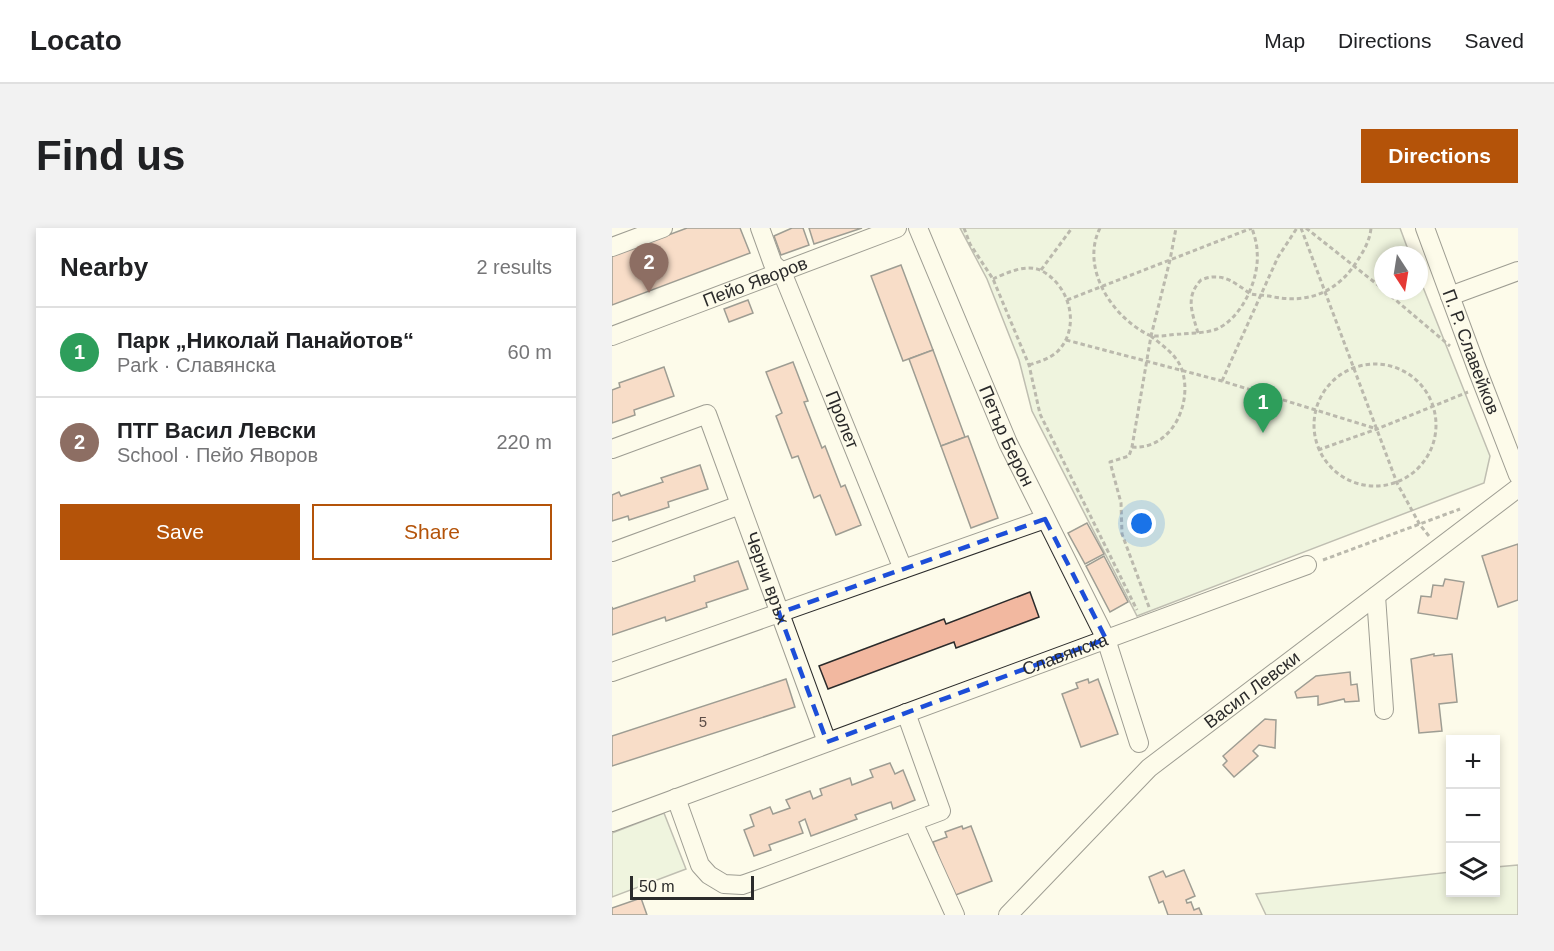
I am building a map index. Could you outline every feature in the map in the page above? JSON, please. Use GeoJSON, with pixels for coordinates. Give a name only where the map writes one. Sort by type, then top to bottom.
{"type":"FeatureCollection","features":[{"type":"Feature","properties":{"kind":"street"},"geometry":{"type":"LineString","coordinates":[[612,247],[663,228]]}},
{"type":"Feature","properties":{"kind":"street","name":"Пролет"},"geometry":{"type":"LineString","coordinates":[[759,228],[773,264],[782,272],[903,569]]}},
{"type":"Feature","properties":{"kind":"street","name":"Пейо Яворов"},"geometry":{"type":"LineString","coordinates":[[612,336],[897,228]]}},
{"type":"Feature","properties":{"kind":"street","name":"Петър Берон"},"geometry":{"type":"LineString","coordinates":[[918,228],[1008,443],[1106,639],[1139,743]]}},
{"type":"Feature","properties":{"kind":"street","name":"П. Р. Славейков"},"geometry":{"type":"LineString","coordinates":[[1425,228],[1518,475]]}},
{"type":"Feature","properties":{"kind":"street"},"geometry":{"type":"LineString","coordinates":[[1449,296],[1518,271]]}},
{"type":"Feature","properties":{"kind":"street","name":"Черни връх"},"geometry":{"type":"LineString","coordinates":[[612,448],[707,414],[827,742]]}},
{"type":"Feature","properties":{"kind":"street","name":"Васил Левски"},"geometry":{"type":"LineString","coordinates":[[1008,915],[1149,768],[1518,488]]}},
{"type":"Feature","properties":{"kind":"street"},"geometry":{"type":"LineString","coordinates":[[612,552],[740,505]]}},
{"type":"Feature","properties":{"kind":"street"},"geometry":{"type":"LineString","coordinates":[[612,672],[1045,519]]}},
{"type":"Feature","properties":{"kind":"street","name":"Славянска"},"geometry":{"type":"LineString","coordinates":[[612,822],[1307,566]]}},
{"type":"Feature","properties":{"kind":"street"},"geometry":{"type":"LineString","coordinates":[[1376,596],[1384,710]]}},
{"type":"Feature","properties":{"kind":"street"},"geometry":{"type":"LineString","coordinates":[[676,798],[700,865],[709,874],[724,884],[742,885],[759,879],[941,811],[906,713]]}},
{"type":"Feature","properties":{"kind":"street"},"geometry":{"type":"LineString","coordinates":[[913,822],[955,915]]}},
{"type":"Feature","properties":{"kind":"street"},"geometry":{"type":"LineString","coordinates":[[1027,896],[1034,915]]}},
{"type":"Feature","properties":{"kind":"path"},"geometry":{"type":"LineString","coordinates":[[964,228],[970,244],[993,279],[1029,365],[1040,414],[1150,623]]}},
{"type":"Feature","properties":{"kind":"path"},"geometry":{"type":"LineString","coordinates":[[1041,270],[1072,228]]}},
{"type":"Feature","properties":{"kind":"path"},"geometry":{"type":"LineString","coordinates":[[1100,228],[1093,261],[1101,286],[1114,308],[1175,357],[1182,370],[1184,406],[1174,425],[1154,443],[1132,447]]}},
{"type":"Feature","properties":{"kind":"path"},"geometry":{"type":"LineString","coordinates":[[1150,623],[1122,534],[1121,504],[1110,462],[1129,456],[1132,447],[1151,336],[1176,228]]}},
{"type":"Feature","properties":{"kind":"path"},"geometry":{"type":"LineString","coordinates":[[1067,300],[1252,228],[1258,251],[1256,273],[1250,294],[1236,313],[1218,329],[1151,336]]}},
{"type":"Feature","properties":{"kind":"path"},"geometry":{"type":"LineString","coordinates":[[1222,381],[1278,257],[1297,228]]}},
{"type":"Feature","properties":{"kind":"path"},"geometry":{"type":"LineString","coordinates":[[1304,228],[1374,282]]}},
{"type":"Feature","properties":{"kind":"path"},"geometry":{"type":"LineString","coordinates":[[1304,228],[1397,483],[1420,525],[1440,549]]}},
{"type":"Feature","properties":{"kind":"path"},"geometry":{"type":"LineString","coordinates":[[1197,333],[1191,308],[1191,293],[1201,280],[1219,276],[1250,294],[1286,299],[1326,292],[1339,284],[1355,266],[1365,249],[1371,228]]}},
{"type":"Feature","properties":{"kind":"path"},"geometry":{"type":"LineString","coordinates":[[993,279],[1023,268],[1041,270],[1057,285],[1067,300],[1071,315],[1066,340],[1057,353],[1029,365]]}},
{"type":"Feature","properties":{"kind":"path"},"geometry":{"type":"LineString","coordinates":[[1396,300],[1452,348]]}},
{"type":"Feature","properties":{"kind":"path"},"geometry":{"type":"LineString","coordinates":[[1066,340],[1222,381],[1377,429]]}},
{"type":"Feature","properties":{"kind":"path"},"geometry":{"type":"LineString","coordinates":[[1372,364],[1390,365],[1407,372],[1421,384],[1432,407],[1437,421],[1435,439],[1428,457],[1416,472],[1397,483],[1381,487],[1361,486],[1342,478],[1318,450],[1312,426],[1314,409],[1323,390],[1354,367],[1372,364]]}},
{"type":"Feature","properties":{"kind":"path"},"geometry":{"type":"LineString","coordinates":[[1318,450],[1377,429],[1483,385]]}},
{"type":"Feature","properties":{"kind":"path"},"geometry":{"type":"LineString","coordinates":[[1307,566],[1463,508]]}},
{"type":"Feature","properties":{"kind":"highlighted area"},"geometry":{"type":"Polygon","coordinates":[[[1045,519],[1106,639],[827,742],[779,613],[1045,519]]]}},
{"type":"Feature","properties":{"kind":"green space"},"geometry":{"type":"Polygon","coordinates":[[[960,228],[1400,228],[1407,246],[1374,246],[1374,300],[1428,300],[1490,456],[1484,483],[1137,616],[1032,411],[1019,360],[987,279],[960,228]]]}},
{"type":"Feature","properties":{"kind":"green space"},"geometry":{"type":"Polygon","coordinates":[[[664,813],[686,869],[612,897],[612,833],[664,813]]]}},
{"type":"Feature","properties":{"kind":"green space"},"geometry":{"type":"Polygon","coordinates":[[[1518,865],[1518,915],[1266,915],[1256,894],[1446,872],[1446,897],[1500,897],[1500,867],[1518,865]]]}},
{"type":"Feature","properties":{"kind":"building"},"geometry":{"type":"Polygon","coordinates":[[[687,228],[740,228],[750,253],[612,305],[612,256],[687,228]]]}},
{"type":"Feature","properties":{"kind":"building"},"geometry":{"type":"Polygon","coordinates":[[[792,228],[803,228],[809,245],[781,255],[774,236],[792,228]]]}},
{"type":"Feature","properties":{"kind":"building"},"geometry":{"type":"Polygon","coordinates":[[[809,228],[862,228],[814,244],[809,228]]]}},
{"type":"Feature","properties":{"kind":"building"},"geometry":{"type":"Polygon","coordinates":[[[901,265],[933,350],[903,361],[871,276],[901,265]]]}},
{"type":"Feature","properties":{"kind":"building"},"geometry":{"type":"Polygon","coordinates":[[[748,300],[753,313],[729,322],[724,309],[748,300]]]}},
{"type":"Feature","properties":{"kind":"building"},"geometry":{"type":"Polygon","coordinates":[[[933,350],[965,437],[941,446],[909,359],[933,350]]]}},
{"type":"Feature","properties":{"kind":"building"},"geometry":{"type":"Polygon","coordinates":[[[793,362],[808,401],[804,402],[822,448],[825,446],[841,487],[845,485],[861,525],[836,535],[820,495],[814,498],[798,456],[792,458],[776,416],[782,413],[766,372],[793,362]]]}},
{"type":"Feature","properties":{"kind":"building"},"geometry":{"type":"Polygon","coordinates":[[[664,367],[674,396],[634,410],[635,415],[612,423],[612,390],[620,387],[619,383],[664,367]]]}},
{"type":"Feature","properties":{"kind":"building"},"geometry":{"type":"Polygon","coordinates":[[[968,436],[998,518],[971,528],[941,446],[968,436]]]}},
{"type":"Feature","properties":{"kind":"building"},"geometry":{"type":"Polygon","coordinates":[[[700,465],[708,489],[668,502],[669,507],[629,520],[628,516],[612,521],[612,495],[619,492],[621,496],[663,482],[661,478],[700,465]]]}},
{"type":"Feature","properties":{"kind":"building"},"geometry":{"type":"Polygon","coordinates":[[[1087,523],[1104,554],[1085,564],[1068,533],[1087,523]]]}},
{"type":"Feature","properties":{"kind":"building"},"geometry":{"type":"Polygon","coordinates":[[[1518,544],[1518,600],[1498,607],[1482,556],[1518,544]]]}},
{"type":"Feature","properties":{"kind":"building"},"geometry":{"type":"Polygon","coordinates":[[[1104,556],[1128,602],[1110,612],[1086,566],[1104,556]]]}},
{"type":"Feature","properties":{"kind":"building"},"geometry":{"type":"Polygon","coordinates":[[[738,561],[748,589],[706,603],[707,607],[666,621],[665,617],[612,635],[612,607],[613,609],[695,581],[694,576],[738,561]]]}},
{"type":"Feature","properties":{"kind":"building"},"geometry":{"type":"Polygon","coordinates":[[[1445,579],[1464,582],[1457,619],[1418,613],[1421,596],[1431,597],[1433,585],[1443,586],[1445,579]]]}},
{"type":"Feature","properties":{"kind":"building"},"geometry":{"type":"Polygon","coordinates":[[[1030,592],[1039,617],[956,648],[954,642],[828,689],[819,666],[944,619],[946,624],[1030,592]]]}},
{"type":"Feature","properties":{"kind":"building"},"geometry":{"type":"Polygon","coordinates":[[[1434,654],[1434,656],[1452,654],[1457,702],[1439,704],[1442,731],[1419,733],[1411,659],[1434,654]]]}},
{"type":"Feature","properties":{"kind":"building"},"geometry":{"type":"Polygon","coordinates":[[[1350,672],[1351,685],[1357,684],[1359,701],[1345,702],[1344,699],[1318,705],[1318,696],[1297,698],[1295,692],[1316,676],[1350,672]]]}},
{"type":"Feature","properties":{"kind":"building"},"geometry":{"type":"Polygon","coordinates":[[[786,679],[795,707],[612,766],[612,736],[786,679]]]}},
{"type":"Feature","properties":{"kind":"building"},"geometry":{"type":"Polygon","coordinates":[[[1088,679],[1089,683],[1098,679],[1118,734],[1081,747],[1062,694],[1078,688],[1076,683],[1088,679]]]}},
{"type":"Feature","properties":{"kind":"building"},"geometry":{"type":"Polygon","coordinates":[[[1265,719],[1276,720],[1275,748],[1259,745],[1253,751],[1258,756],[1234,777],[1223,765],[1227,761],[1223,756],[1265,719]]]}},
{"type":"Feature","properties":{"kind":"building"},"geometry":{"type":"Polygon","coordinates":[[[890,763],[895,774],[903,770],[915,800],[893,809],[891,802],[855,815],[857,819],[811,836],[805,819],[799,822],[803,833],[769,845],[771,850],[754,856],[744,830],[754,826],[750,815],[770,807],[773,814],[790,808],[786,800],[810,791],[813,799],[822,795],[820,789],[850,778],[852,785],[873,777],[870,770],[890,763]]]}},
{"type":"Feature","properties":{"kind":"building"},"geometry":{"type":"Polygon","coordinates":[[[962,826],[963,829],[971,826],[992,881],[953,896],[933,842],[947,837],[945,832],[962,826]]]}},
{"type":"Feature","properties":{"kind":"building"},"geometry":{"type":"Polygon","coordinates":[[[1184,870],[1195,896],[1186,900],[1187,903],[1191,902],[1194,910],[1199,908],[1202,915],[1168,915],[1163,901],[1159,903],[1149,877],[1163,871],[1166,877],[1184,870]]]}},
{"type":"Feature","properties":{"kind":"building"},"geometry":{"type":"Polygon","coordinates":[[[641,898],[647,915],[612,915],[612,908],[641,898]]]}},
{"type":"Feature","properties":{"kind":"place","name":"ПТГ Васил Левски"},"geometry":{"type":"Point","coordinates":[649,293]}},
{"type":"Feature","properties":{"kind":"place","name":"Парк „Николай Панайотов“"},"geometry":{"type":"Point","coordinates":[1263,433]}}]}
